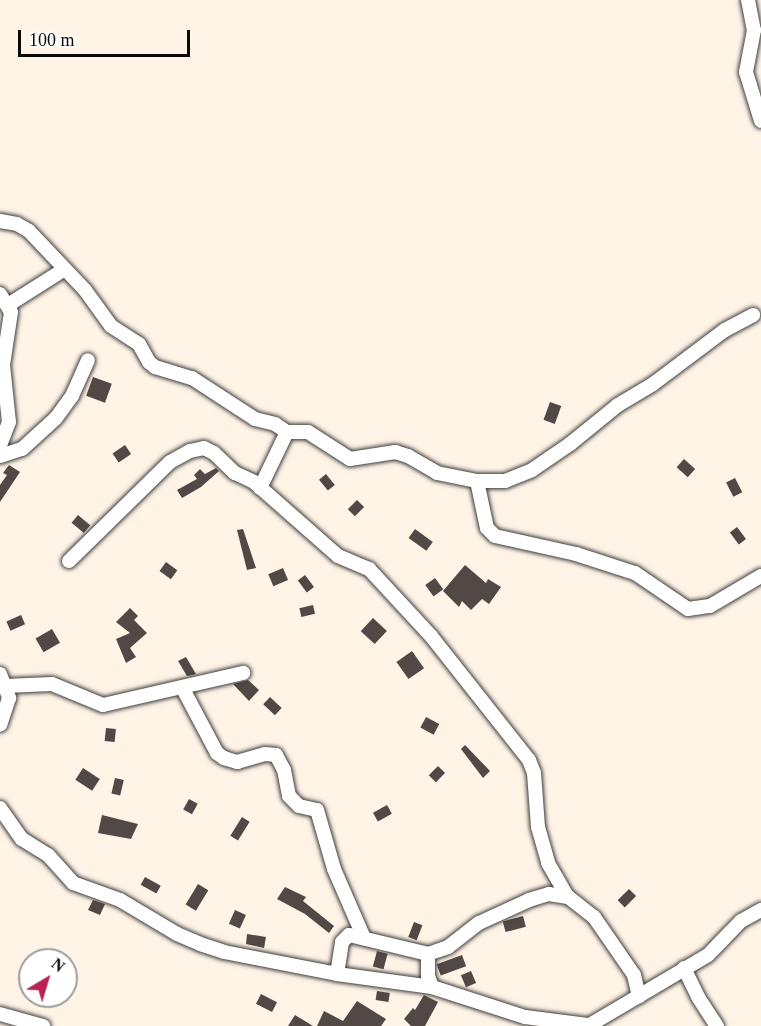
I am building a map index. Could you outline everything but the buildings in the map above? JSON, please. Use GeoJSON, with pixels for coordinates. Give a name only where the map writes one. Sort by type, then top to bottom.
{"type":"FeatureCollection","features":[{"type":"Feature","properties":{"kind":"street"},"geometry":{"type":"LineString","coordinates":[[748,0],[754,30],[746,72],[761,121]]}},
{"type":"Feature","properties":{"kind":"street"},"geometry":{"type":"LineString","coordinates":[[0,221],[17,224],[29,231],[85,290],[111,326],[139,344],[151,364],[171,374],[192,378],[255,419],[275,424],[287,432],[308,432],[350,459],[395,452],[408,456],[437,473],[477,481],[505,481],[532,471],[618,405],[653,384],[724,330],[753,315]]}},
{"type":"Feature","properties":{"kind":"street"},"geometry":{"type":"LineString","coordinates":[[0,446],[9,422],[3,372],[11,312],[4,300],[65,269]]}},
{"type":"Feature","properties":{"kind":"street"},"geometry":{"type":"LineString","coordinates":[[0,456],[22,449],[56,418],[72,396],[88,360]]}},
{"type":"Feature","properties":{"kind":"street"},"geometry":{"type":"LineString","coordinates":[[260,488],[287,432]]}},
{"type":"Feature","properties":{"kind":"street"},"geometry":{"type":"LineString","coordinates":[[69,561],[159,470],[179,455],[190,451],[208,450],[235,473],[260,488],[338,555],[372,572],[431,636],[529,760],[534,774],[538,827],[543,850],[560,886],[568,897],[594,917],[634,975],[639,996]]}},
{"type":"Feature","properties":{"kind":"street"},"geometry":{"type":"LineString","coordinates":[[477,481],[487,528],[495,536],[576,554],[635,573],[688,609],[710,606],[761,576]]}},
{"type":"Feature","properties":{"kind":"street"},"geometry":{"type":"LineString","coordinates":[[0,725],[9,698],[3,680],[52,684],[103,705],[243,673]]}},
{"type":"Feature","properties":{"kind":"street"},"geometry":{"type":"LineString","coordinates":[[183,687],[217,753],[237,762],[265,754],[278,757],[284,770],[289,796],[299,806],[317,810],[334,870],[364,938]]}},
{"type":"Feature","properties":{"kind":"street"},"geometry":{"type":"LineString","coordinates":[[0,808],[22,839],[48,855],[73,883],[120,900],[200,944],[247,957],[337,974],[432,987],[525,1017],[592,1025],[708,955],[741,921],[761,910]]}},
{"type":"Feature","properties":{"kind":"street"},"geometry":{"type":"LineString","coordinates":[[337,974],[343,939],[349,935],[428,954],[448,947],[479,923],[529,900],[549,894],[568,897]]}},
{"type":"Feature","properties":{"kind":"street"},"geometry":{"type":"LineString","coordinates":[[428,954],[428,976],[432,987]]}},
{"type":"Feature","properties":{"kind":"street"},"geometry":{"type":"LineString","coordinates":[[684,968],[698,997],[717,1026]]}},
{"type":"Feature","properties":{"kind":"street"},"geometry":{"type":"LineString","coordinates":[[0,1014],[43,1026]]}}]}
